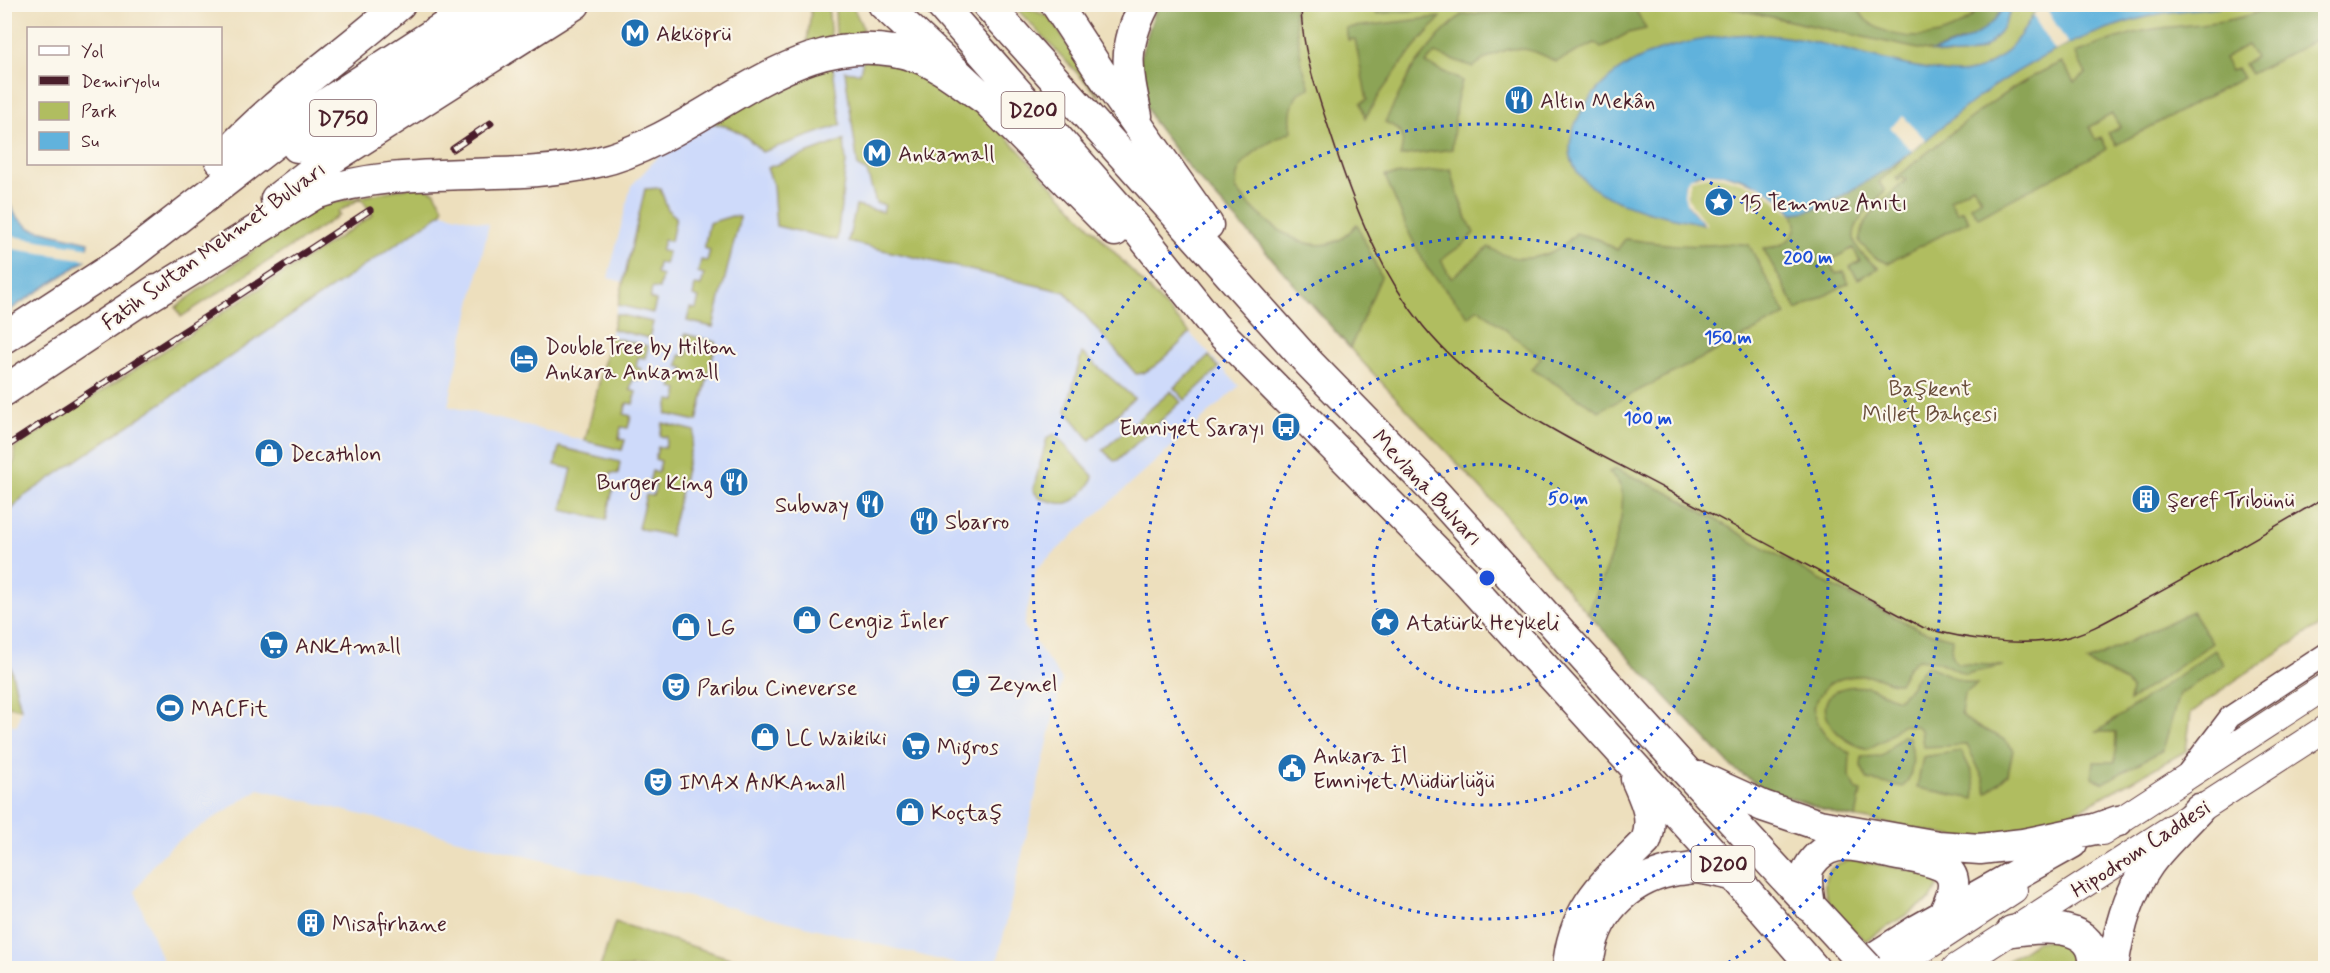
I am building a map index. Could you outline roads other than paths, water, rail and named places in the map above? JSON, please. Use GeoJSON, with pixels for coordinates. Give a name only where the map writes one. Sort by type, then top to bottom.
{"type":"FeatureCollection","features":[{"type":"Feature","properties":{"kind":"highway"},"geometry":{"type":"LineString","coordinates":[[222,158],[301,84],[359,40],[400,4]]}},
{"type":"Feature","properties":{"kind":"highway","name":"Fatih Sultan Mehmet Bulvarı"},"geometry":{"type":"LineString","coordinates":[[4,338],[124,260],[328,102],[479,4]]}},
{"type":"Feature","properties":{"kind":"highway","name":"D750"},"geometry":{"type":"LineString","coordinates":[[162,232],[525,4]]}},
{"type":"Feature","properties":{"kind":"highway","name":"Fatih Sultan Mehmet Bulvarı"},"geometry":{"type":"LineString","coordinates":[[4,391],[142,301],[311,172],[575,4]]}},
{"type":"Feature","properties":{"kind":"highway"},"geometry":{"type":"LineString","coordinates":[[883,4],[986,100],[1134,250],[1214,326]]}},
{"type":"Feature","properties":{"kind":"highway","name":"Mevlana Bulvarı"},"geometry":{"type":"LineString","coordinates":[[940,4],[1126,216],[1214,326],[1463,578],[1733,875],[1814,969]]}},
{"type":"Feature","properties":{"kind":"highway","name":"Mevlana Bulvarı"},"geometry":{"type":"LineString","coordinates":[[987,4],[1309,363],[1430,487],[1868,969]]}},
{"type":"Feature","properties":{"kind":"highway"},"geometry":{"type":"LineString","coordinates":[[1056,4],[1140,130],[1309,363]]}},
{"type":"Feature","properties":{"kind":"highway"},"geometry":{"type":"LineString","coordinates":[[1140,130],[1127,73],[1128,48],[1144,4]]}},
{"type":"Feature","properties":{"kind":"highway"},"geometry":{"type":"LineString","coordinates":[[142,301],[315,194],[335,187],[397,175],[533,172],[598,162],[669,134],[776,72],[809,59],[855,50],[898,53],[933,65],[986,100]]}},
{"type":"Feature","properties":{"kind":"highway"},"geometry":{"type":"LineString","coordinates":[[162,232],[216,165]]}},
{"type":"Feature","properties":{"kind":"highway"},"geometry":{"type":"LineString","coordinates":[[1568,969],[1576,929],[1589,900],[1646,841],[1650,830],[1648,808],[1629,762]]}},
{"type":"Feature","properties":{"kind":"highway"},"geometry":{"type":"LineString","coordinates":[[1686,771],[1762,806],[1819,825],[1938,846],[1980,849],[2023,844],[2107,825]]}},
{"type":"Feature","properties":{"kind":"highway"},"geometry":{"type":"LineString","coordinates":[[2113,969],[2117,940],[2128,902],[2149,864],[2199,809]]}},
{"type":"Feature","properties":{"kind":"highway"},"geometry":{"type":"LineString","coordinates":[[1858,969],[1919,929],[2107,825]]}},
{"type":"Feature","properties":{"kind":"highway"},"geometry":{"type":"LineString","coordinates":[[1810,907],[1808,867],[1828,848],[1844,844],[1927,861],[1947,870],[1953,881],[1953,891],[1943,916]]}},
{"type":"Feature","properties":{"kind":"highway"},"geometry":{"type":"LineString","coordinates":[[1588,969],[1592,940],[1603,919],[1613,903],[1638,882],[1665,873],[1695,868],[1733,875]]}},
{"type":"Feature","properties":{"kind":"highway"},"geometry":{"type":"LineString","coordinates":[[2012,931],[2038,927],[2071,931],[2092,947],[2095,959],[2094,969]]}},
{"type":"Feature","properties":{"kind":"main road","name":"Hipodrom Caddesi"},"geometry":{"type":"LineString","coordinates":[[1895,969],[2107,825],[2183,779],[2325,686]]}},
{"type":"Feature","properties":{"kind":"main road","name":"Hipodrom Caddesi"},"geometry":{"type":"LineString","coordinates":[[1955,969],[2325,729]]}},
{"type":"Feature","properties":{"kind":"street","name":"Hipodrom Caddesi"},"geometry":{"type":"LineString","coordinates":[[2183,779],[2230,717],[2325,654]]}},
{"type":"Feature","properties":{"kind":"water"},"geometry":{"type":"Polygon","coordinates":[[[2005,5],[2013,5],[2007,19],[1992,41],[1983,48],[1961,55],[1932,52],[1974,36],[1999,15],[2005,5]]]}},
{"type":"Feature","properties":{"kind":"water"},"geometry":{"type":"Polygon","coordinates":[[[2038,5],[2224,5],[2164,13],[2140,19],[2069,44],[2025,67],[1983,94],[1891,166],[1840,197],[1810,210],[1793,213],[1779,199],[1751,182],[1721,174],[1697,174],[1685,185],[1689,206],[1704,224],[1657,214],[1606,196],[1586,182],[1574,165],[1570,143],[1579,116],[1587,103],[1607,80],[1619,71],[1659,50],[1721,36],[1768,35],[1809,41],[1945,72],[1967,72],[1984,67],[2003,54],[2020,35],[2038,5]]]}},
{"type":"Feature","properties":{"kind":"water"},"geometry":{"type":"Polygon","coordinates":[[[4,193],[16,216],[30,228],[89,242],[86,260],[5,313],[4,193]]]}},
{"type":"Feature","properties":{"kind":"tram line"},"geometry":{"type":"LineString","coordinates":[[1301,4],[1307,57],[1359,214],[1381,261],[1408,305],[1423,326],[1448,353],[1504,399],[1566,437],[1924,628],[2009,642],[2044,641],[2071,636],[2113,618],[2326,497]]}},
{"type":"Feature","properties":{"kind":"railway"},"geometry":{"type":"LineString","coordinates":[[453,149],[491,123]]}},
{"type":"Feature","properties":{"kind":"railway"},"geometry":{"type":"LineString","coordinates":[[4,448],[370,210]]}},
{"type":"Feature","properties":{"kind":"place","name":"Akköprü"},"geometry":{"type":"Point","coordinates":[635,33]}},
{"type":"Feature","properties":{"kind":"place","name":"Altın Mekân"},"geometry":{"type":"Point","coordinates":[1519,100]}},
{"type":"Feature","properties":{"kind":"place","name":"Ankamall"},"geometry":{"type":"Point","coordinates":[877,153]}},
{"type":"Feature","properties":{"kind":"place","name":"15 Temmuz Anıtı"},"geometry":{"type":"Point","coordinates":[1719,202]}},
{"type":"Feature","properties":{"kind":"place","name":"DoubleTree by Hilton Ankara Ankamall"},"geometry":{"type":"Point","coordinates":[524,359]}},
{"type":"Feature","properties":{"kind":"place","name":"Emniyet Sarayı"},"geometry":{"type":"Point","coordinates":[1286,427]}},
{"type":"Feature","properties":{"kind":"place","name":"Decathlon"},"geometry":{"type":"Point","coordinates":[269,453]}},
{"type":"Feature","properties":{"kind":"place","name":"Burger King"},"geometry":{"type":"Point","coordinates":[734,482]}},
{"type":"Feature","properties":{"kind":"place","name":"Şeref Tribünü"},"geometry":{"type":"Point","coordinates":[2146,499]}},
{"type":"Feature","properties":{"kind":"place","name":"Subway"},"geometry":{"type":"Point","coordinates":[870,504]}},
{"type":"Feature","properties":{"kind":"place","name":"Sbarro"},"geometry":{"type":"Point","coordinates":[924,521]}},
{"type":"Feature","properties":{"kind":"place","name":"Cengiz İnler"},"geometry":{"type":"Point","coordinates":[807,620]}},
{"type":"Feature","properties":{"kind":"place","name":"Atatürk Heykeli"},"geometry":{"type":"Point","coordinates":[1385,622]}},
{"type":"Feature","properties":{"kind":"place","name":"LG"},"geometry":{"type":"Point","coordinates":[686,627]}},
{"type":"Feature","properties":{"kind":"place","name":"ANKAmall"},"geometry":{"type":"Point","coordinates":[274,645]}},
{"type":"Feature","properties":{"kind":"place","name":"Zeynel"},"geometry":{"type":"Point","coordinates":[966,683]}},
{"type":"Feature","properties":{"kind":"place","name":"Paribu Cineverse"},"geometry":{"type":"Point","coordinates":[676,687]}},
{"type":"Feature","properties":{"kind":"place","name":"MACFit"},"geometry":{"type":"Point","coordinates":[170,708]}},
{"type":"Feature","properties":{"kind":"place","name":"LC Waikiki"},"geometry":{"type":"Point","coordinates":[765,737]}},
{"type":"Feature","properties":{"kind":"place","name":"Migros"},"geometry":{"type":"Point","coordinates":[916,746]}},
{"type":"Feature","properties":{"kind":"place","name":"Ankara İl Emniyet Müdürlüğü"},"geometry":{"type":"Point","coordinates":[1292,768]}},
{"type":"Feature","properties":{"kind":"place","name":"IMAX ANKAmall"},"geometry":{"type":"Point","coordinates":[658,782]}},
{"type":"Feature","properties":{"kind":"place","name":"Koçtaş"},"geometry":{"type":"Point","coordinates":[910,812]}},
{"type":"Feature","properties":{"kind":"place","name":"Misafirhane"},"geometry":{"type":"Point","coordinates":[311,923]}},
{"type":"Feature","properties":{"kind":"park label","name":"Başkent Millet Bahçesi"},"geometry":{"type":"Point","coordinates":[1930,401]}}]}
